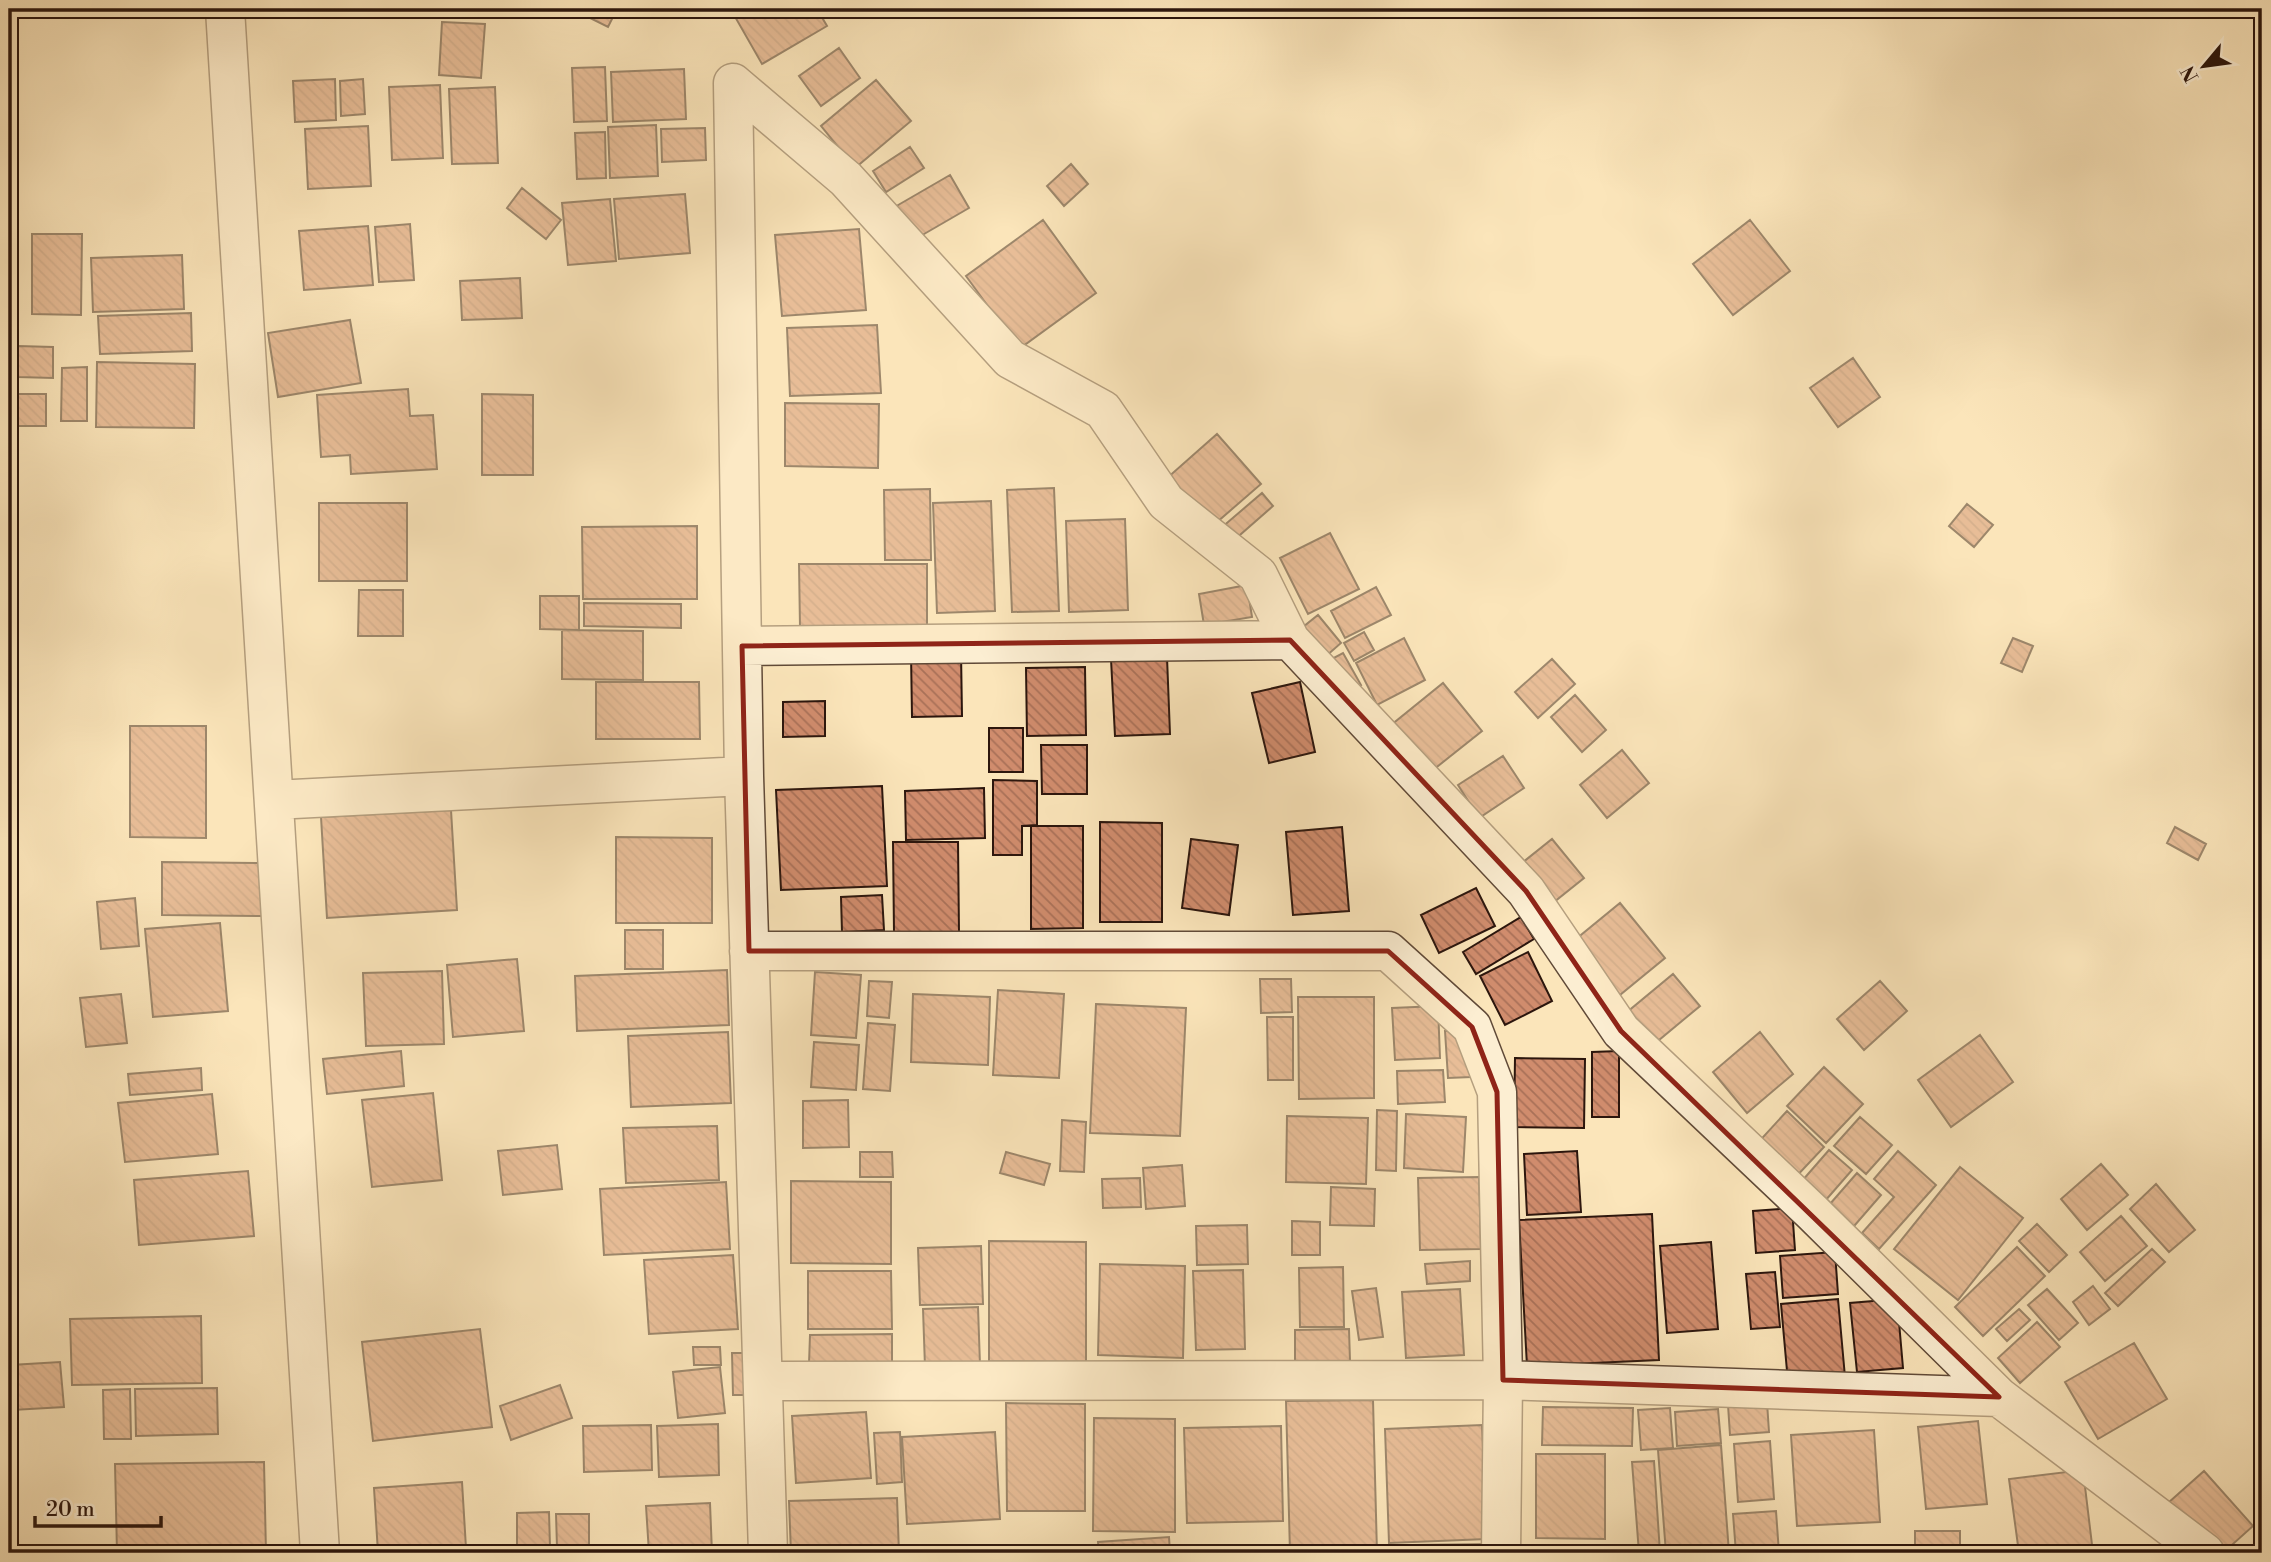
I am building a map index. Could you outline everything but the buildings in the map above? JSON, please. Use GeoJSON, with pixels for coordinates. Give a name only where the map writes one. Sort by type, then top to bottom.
{"type":"FeatureCollection","features":[{"type":"Feature","properties":{"kind":"street"},"geometry":{"type":"LineString","coordinates":[[225,9],[320,1553]]}},
{"type":"Feature","properties":{"kind":"street"},"geometry":{"type":"LineString","coordinates":[[768,1553],[744,776],[733,83],[846,179],[1010,359],[1104,410],[1166,502],[1258,575],[1290,640],[1526,891],[1621,1031],[1822,1222],[1999,1397],[2205,1553]]}},
{"type":"Feature","properties":{"kind":"street"},"geometry":{"type":"LineString","coordinates":[[742,646],[1290,640]]}},
{"type":"Feature","properties":{"kind":"street"},"geometry":{"type":"LineString","coordinates":[[274,800],[744,776]]}},
{"type":"Feature","properties":{"kind":"street"},"geometry":{"type":"LineString","coordinates":[[749,951],[1388,951],[1472,1027],[1497,1092],[1503,1380],[1501,1553]]}},
{"type":"Feature","properties":{"kind":"street"},"geometry":{"type":"LineString","coordinates":[[763,1381],[1503,1380],[1999,1397]]}},
{"type":"Feature","properties":{"kind":"highlighted area"},"geometry":{"type":"Polygon","coordinates":[[[1290,640],[1526,891],[1621,1031],[1999,1397],[1503,1380],[1497,1092],[1472,1027],[1388,951],[749,951],[742,646],[1290,640]]]}}]}
